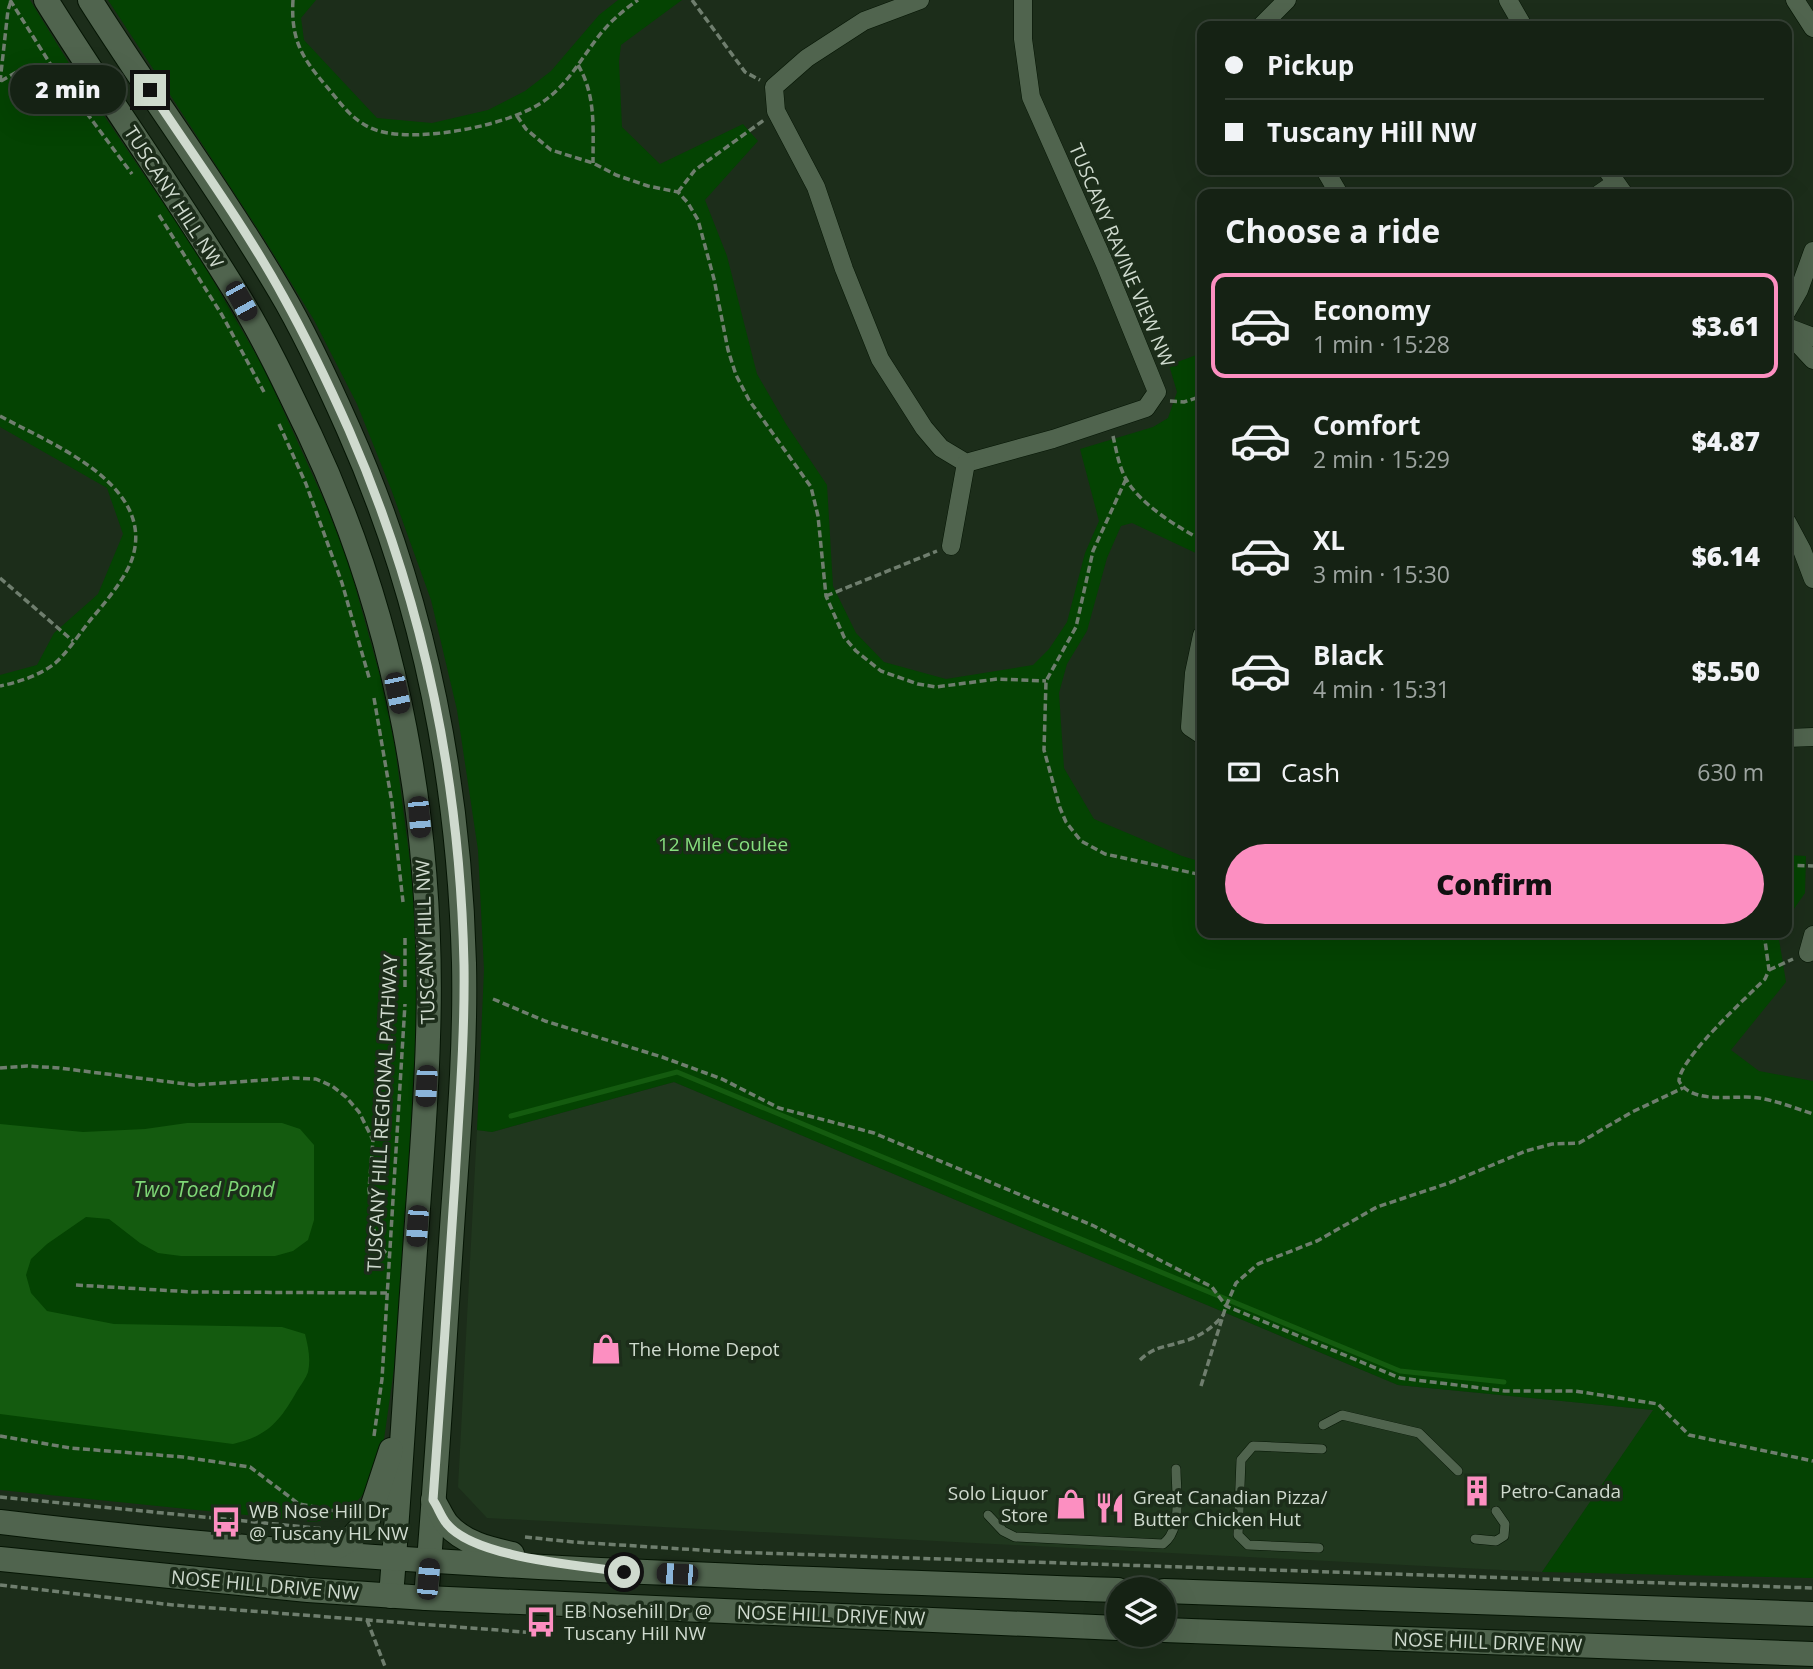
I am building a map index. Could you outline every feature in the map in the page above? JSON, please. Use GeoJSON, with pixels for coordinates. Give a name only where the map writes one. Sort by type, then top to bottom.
{"type":"FeatureCollection","features":[{"type":"Feature","properties":{"kind":"street","name":"TUSCANY HILL NW"},"geometry":{"type":"LineString","coordinates":[[46,0],[241,301],[272,358],[336,495],[361,558],[407,738],[417,796],[427,922],[427,1073],[391,1596]]}},
{"type":"Feature","properties":{"kind":"street","name":"TUSCANY HILL NW"},"geometry":{"type":"LineString","coordinates":[[90,0],[283,296],[348,427],[395,549],[420,632],[434,697],[457,841],[464,964],[458,1124],[426,1598]]}},
{"type":"Feature","properties":{"kind":"street"},"geometry":{"type":"LineString","coordinates":[[920,0],[864,21],[807,58],[774,87],[776,111],[816,187],[844,269],[880,359],[924,428],[942,448],[966,463],[951,546]]}},
{"type":"Feature","properties":{"kind":"street","name":"TUSCANY RAVINE VIEW NW"},"geometry":{"type":"LineString","coordinates":[[966,463],[1146,408],[1157,392],[1105,264],[1031,97],[1023,39],[1023,0]]}},
{"type":"Feature","properties":{"kind":"street"},"geometry":{"type":"LineString","coordinates":[[1266,21],[1287,0]]}},
{"type":"Feature","properties":{"kind":"street"},"geometry":{"type":"LineString","coordinates":[[1508,0],[1520,21]]}},
{"type":"Feature","properties":{"kind":"street"},"geometry":{"type":"LineString","coordinates":[[1795,0],[1813,28]]}},
{"type":"Feature","properties":{"kind":"street"},"geometry":{"type":"LineString","coordinates":[[1792,302],[1813,251]]}},
{"type":"Feature","properties":{"kind":"street"},"geometry":{"type":"LineString","coordinates":[[1792,331],[1813,337]]}},
{"type":"Feature","properties":{"kind":"street"},"geometry":{"type":"LineString","coordinates":[[1792,336],[1813,360]]}},
{"type":"Feature","properties":{"kind":"street"},"geometry":{"type":"LineString","coordinates":[[1792,531],[1813,579]]}},
{"type":"Feature","properties":{"kind":"street"},"geometry":{"type":"LineString","coordinates":[[1197,659],[1190,727],[1197,732]]}},
{"type":"Feature","properties":{"kind":"street"},"geometry":{"type":"LineString","coordinates":[[1792,738],[1813,737]]}},
{"type":"Feature","properties":{"kind":"street"},"geometry":{"type":"LineString","coordinates":[[1808,953],[1813,935]]}},
{"type":"Feature","properties":{"kind":"street"},"geometry":{"type":"LineString","coordinates":[[326,1553],[351,1539],[368,1520],[387,1469],[404,1400]]}},
{"type":"Feature","properties":{"kind":"street"},"geometry":{"type":"LineString","coordinates":[[433,1500],[447,1524],[482,1547],[624,1572]]}},
{"type":"Feature","properties":{"kind":"street","name":"NOSE HILL DRIVE NW"},"geometry":{"type":"LineString","coordinates":[[0,1522],[394,1559],[624,1572],[1106,1590]]}},
{"type":"Feature","properties":{"kind":"street","name":"NOSE HILL DRIVE NW"},"geometry":{"type":"LineString","coordinates":[[0,1559],[391,1596],[1106,1627]]}},
{"type":"Feature","properties":{"kind":"street","name":"NOSE HILL DRIVE NW"},"geometry":{"type":"LineString","coordinates":[[1176,1591],[1813,1614]]}},
{"type":"Feature","properties":{"kind":"street","name":"NOSE HILL DRIVE NW"},"geometry":{"type":"LineString","coordinates":[[1176,1630],[1813,1654]]}},
{"type":"Feature","properties":{"kind":"lane"},"geometry":{"type":"LineString","coordinates":[[1323,1425],[1342,1415],[1419,1433],[1458,1471]]}},
{"type":"Feature","properties":{"kind":"lane"},"geometry":{"type":"LineString","coordinates":[[1319,1548],[1248,1545],[1238,1535],[1241,1460],[1252,1446],[1322,1449]]}},
{"type":"Feature","properties":{"kind":"lane"},"geometry":{"type":"LineString","coordinates":[[988,1515],[1003,1531],[1015,1537],[1163,1544],[1171,1538],[1175,1529],[1176,1469]]}},
{"type":"Feature","properties":{"kind":"lane"},"geometry":{"type":"LineString","coordinates":[[1475,1539],[1496,1541],[1504,1536],[1505,1524],[1496,1511]]}},
{"type":"Feature","properties":{"kind":"path"},"geometry":{"type":"LineString","coordinates":[[293,0],[294,32],[300,51],[344,107],[368,127],[390,133],[412,134],[479,127],[517,116],[547,99],[569,79],[601,33],[638,0]]}},
{"type":"Feature","properties":{"kind":"path"},"geometry":{"type":"LineString","coordinates":[[692,0],[746,72],[774,87]]}},
{"type":"Feature","properties":{"kind":"path"},"geometry":{"type":"LineString","coordinates":[[10,1],[51,65],[133,175]]}},
{"type":"Feature","properties":{"kind":"path"},"geometry":{"type":"LineString","coordinates":[[0,82],[10,1]]}},
{"type":"Feature","properties":{"kind":"path"},"geometry":{"type":"LineString","coordinates":[[0,82],[27,66],[51,65]]}},
{"type":"Feature","properties":{"kind":"path"},"geometry":{"type":"LineString","coordinates":[[578,65],[589,86],[592,104],[593,163]]}},
{"type":"Feature","properties":{"kind":"path"},"geometry":{"type":"LineString","coordinates":[[678,192],[695,170],[776,111]]}},
{"type":"Feature","properties":{"kind":"path"},"geometry":{"type":"LineString","coordinates":[[517,116],[526,129],[551,150],[593,163],[639,184],[678,192],[688,203],[698,220],[715,279],[728,350],[736,375],[749,400],[811,486],[817,507],[826,596],[844,637],[856,651],[881,671],[892,676],[936,687],[997,679],[1046,681]]}},
{"type":"Feature","properties":{"kind":"path"},"geometry":{"type":"LineString","coordinates":[[155,208],[222,315],[265,394]]}},
{"type":"Feature","properties":{"kind":"path"},"geometry":{"type":"LineString","coordinates":[[1157,392],[1170,401],[1184,402],[1197,398]]}},
{"type":"Feature","properties":{"kind":"path"},"geometry":{"type":"LineString","coordinates":[[0,416],[96,470],[115,487],[128,509],[136,534],[133,557],[114,590],[56,663],[22,681],[0,686]]}},
{"type":"Feature","properties":{"kind":"path"},"geometry":{"type":"LineString","coordinates":[[276,416],[306,484],[342,583],[373,689],[392,803],[404,914]]}},
{"type":"Feature","properties":{"kind":"path"},"geometry":{"type":"LineString","coordinates":[[1109,421],[1126,479],[1153,509],[1197,537]]}},
{"type":"Feature","properties":{"kind":"path"},"geometry":{"type":"LineString","coordinates":[[1126,479],[1093,551],[1076,627],[1046,681],[1044,750],[1060,808],[1072,831],[1087,845],[1105,854],[1197,874]]}},
{"type":"Feature","properties":{"kind":"path"},"geometry":{"type":"LineString","coordinates":[[826,596],[951,546]]}},
{"type":"Feature","properties":{"kind":"path"},"geometry":{"type":"LineString","coordinates":[[0,578],[73,641]]}},
{"type":"Feature","properties":{"kind":"path"},"geometry":{"type":"LineString","coordinates":[[1792,865],[1813,866]]}},
{"type":"Feature","properties":{"kind":"path","name":"TUSCANY HILL REGIONAL PATHWAY"},"geometry":{"type":"LineString","coordinates":[[373,1444],[382,1379],[405,1002],[404,926]]}},
{"type":"Feature","properties":{"kind":"path"},"geometry":{"type":"LineString","coordinates":[[1765,938],[1769,970],[1765,979],[1681,1069],[1679,1082],[1684,1088],[1702,1095],[1760,1098],[1813,1114]]}},
{"type":"Feature","properties":{"kind":"path"},"geometry":{"type":"LineString","coordinates":[[1769,970],[1808,953]]}},
{"type":"Feature","properties":{"kind":"path"},"geometry":{"type":"LineString","coordinates":[[493,999],[545,1021],[662,1057],[710,1075],[779,1108],[874,1133],[1094,1226],[1212,1287],[1226,1306],[1400,1378],[1505,1391],[1575,1391],[1658,1404],[1689,1435],[1813,1461]]}},
{"type":"Feature","properties":{"kind":"path"},"geometry":{"type":"LineString","coordinates":[[0,1068],[59,1068],[194,1085],[293,1078],[316,1079],[332,1086],[359,1112],[373,1140],[369,1190],[373,1224],[377,1244],[389,1256]]}},
{"type":"Feature","properties":{"kind":"path"},"geometry":{"type":"LineString","coordinates":[[1201,1386],[1236,1283],[1258,1264],[1317,1241],[1377,1207],[1526,1151],[1552,1144],[1579,1143],[1632,1112],[1684,1088]]}},
{"type":"Feature","properties":{"kind":"path"},"geometry":{"type":"LineString","coordinates":[[76,1285],[192,1292],[387,1293]]}},
{"type":"Feature","properties":{"kind":"path"},"geometry":{"type":"LineString","coordinates":[[1140,1360],[1157,1347],[1183,1342],[1212,1328],[1225,1313]]}},
{"type":"Feature","properties":{"kind":"path"},"geometry":{"type":"LineString","coordinates":[[0,1436],[70,1448],[183,1457],[250,1467],[299,1504],[341,1512],[351,1522]]}},
{"type":"Feature","properties":{"kind":"path"},"geometry":{"type":"LineString","coordinates":[[0,1497],[331,1529]]}},
{"type":"Feature","properties":{"kind":"path"},"geometry":{"type":"LineString","coordinates":[[515,1535],[573,1542],[731,1552],[1813,1588]]}},
{"type":"Feature","properties":{"kind":"path"},"geometry":{"type":"LineString","coordinates":[[0,1585],[173,1605],[550,1634]]}},
{"type":"Feature","properties":{"kind":"path"},"geometry":{"type":"LineString","coordinates":[[367,1620],[386,1669]]}},
{"type":"Feature","properties":{"kind":"shaded area"},"geometry":{"type":"Polygon","coordinates":[[[674,1082],[1398,1385],[1654,1410],[1542,1572],[487,1518],[458,1487],[477,1130],[492,1132],[674,1082]]]}},
{"type":"Feature","properties":{"kind":"green space"},"geometry":{"type":"Polygon","coordinates":[[[0,0],[30,0],[75,73],[198,254],[265,370],[327,507],[349,564],[382,683],[395,747],[415,899],[419,990],[414,1116],[399,1333],[379,1475],[344,1517],[314,1522],[0,1490],[0,675],[37,665],[54,633],[98,594],[123,534],[107,488],[0,427],[0,0]]]}},
{"type":"Feature","properties":{"kind":"green space","name":"12 Mile Coulee"},"geometry":{"type":"Polygon","coordinates":[[[108,0],[316,0],[301,18],[304,40],[377,118],[432,123],[488,110],[525,91],[551,71],[599,15],[618,0],[682,0],[621,45],[619,61],[622,127],[660,164],[743,124],[758,141],[705,200],[727,256],[757,374],[786,424],[827,485],[833,586],[856,633],[884,662],[946,679],[1033,665],[1049,649],[1067,622],[1085,553],[1099,521],[1080,449],[1153,427],[1168,418],[1177,392],[1169,365],[1197,355],[1197,554],[1132,523],[1121,526],[1107,558],[1087,631],[1067,664],[1059,693],[1064,768],[1094,819],[1197,860],[1197,938],[1779,938],[1786,982],[1731,1050],[1759,1071],[1813,1081],[1813,1578],[1542,1572],[1653,1410],[1398,1385],[674,1082],[492,1132],[477,1130],[484,970],[478,850],[457,710],[431,600],[357,404],[314,320],[108,0]]]}},
{"type":"Feature","properties":{"kind":"green space"},"geometry":{"type":"Polygon","coordinates":[[[1792,855],[1806,856],[1805,893],[1792,912],[1792,855]]]}},
{"type":"Feature","properties":{"kind":"water","name":"Two Toed Pond"},"geometry":{"type":"Polygon","coordinates":[[[187,1123],[282,1123],[300,1129],[314,1145],[314,1220],[308,1240],[293,1251],[275,1256],[181,1256],[158,1253],[109,1219],[86,1217],[47,1244],[31,1259],[26,1275],[31,1293],[47,1311],[114,1324],[282,1327],[305,1334],[309,1357],[308,1372],[291,1402],[279,1419],[264,1432],[233,1444],[0,1414],[0,1124],[83,1132],[145,1129],[187,1123]]]}},
{"type":"Feature","properties":{"kind":"waterway"},"geometry":{"type":"LineString","coordinates":[[511,1116],[677,1072],[1400,1371],[1504,1382]]}},
{"type":"Feature","properties":{"kind":"place","name":"The Home Depot"},"geometry":{"type":"Point","coordinates":[606,1349]}},
{"type":"Feature","properties":{"kind":"place","name":"Petro-Canada"},"geometry":{"type":"Point","coordinates":[1477,1491]}},
{"type":"Feature","properties":{"kind":"place","name":"Solo Liquor Store"},"geometry":{"type":"Point","coordinates":[1071,1504]}},
{"type":"Feature","properties":{"kind":"place","name":"Great Canadian Pizza/ Butter Chicken Hut"},"geometry":{"type":"Point","coordinates":[1110,1508]}},
{"type":"Feature","properties":{"kind":"place","name":"WB Nose Hill Dr @ Tuscany HL NW"},"geometry":{"type":"Point","coordinates":[226,1522]}},
{"type":"Feature","properties":{"kind":"place","name":"EB Nosehill Dr @ Tuscany Hill NW"},"geometry":{"type":"Point","coordinates":[541,1622]}},
{"type":"Feature","properties":{"kind":"route"},"geometry":{"type":"LineString","coordinates":[[150,90],[283,296],[348,427],[395,549],[420,632],[434,697],[448,771],[457,841],[464,964],[458,1124],[433,1500],[447,1524],[482,1547],[624,1572]]}}]}
